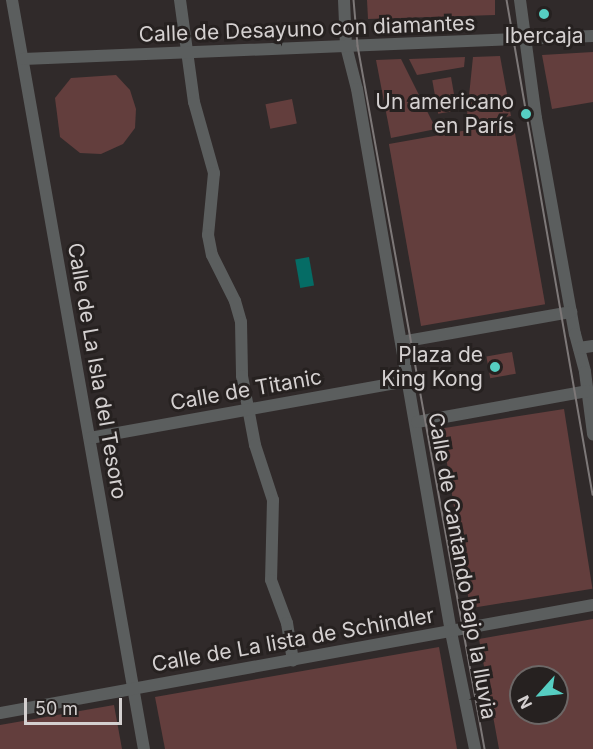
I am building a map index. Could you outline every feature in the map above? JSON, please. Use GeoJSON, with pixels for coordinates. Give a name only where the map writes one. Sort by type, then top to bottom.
{"type":"FeatureCollection","features":[{"type":"Feature","properties":{"kind":"street","name":"Calle de La Isla del Tesoro"},"geometry":{"type":"LineString","coordinates":[[12,0],[144,749]]}},
{"type":"Feature","properties":{"kind":"street"},"geometry":{"type":"LineString","coordinates":[[180,0],[197,117],[214,173],[208,235],[212,255],[235,301],[241,322],[242,376],[255,445],[273,500],[269,565],[274,593],[286,623],[293,661]]}},
{"type":"Feature","properties":{"kind":"street","name":"Calle de Cantando bajo la lluvia"},"geometry":{"type":"LineString","coordinates":[[344,0],[346,46],[357,89],[417,422],[451,632],[475,749]]}},
{"type":"Feature","properties":{"kind":"street"},"geometry":{"type":"LineString","coordinates":[[520,0],[571,312],[588,391],[593,434]]}},
{"type":"Feature","properties":{"kind":"street","name":"Calle de Desayuno con diamantes"},"geometry":{"type":"LineString","coordinates":[[23,59],[593,36]]}},
{"type":"Feature","properties":{"kind":"street"},"geometry":{"type":"LineString","coordinates":[[401,342],[571,312]]}},
{"type":"Feature","properties":{"kind":"street"},"geometry":{"type":"LineString","coordinates":[[579,348],[593,346]]}},
{"type":"Feature","properties":{"kind":"street","name":"Calle de Titanic"},"geometry":{"type":"LineString","coordinates":[[90,438],[408,381]]}},
{"type":"Feature","properties":{"kind":"street"},"geometry":{"type":"LineString","coordinates":[[417,422],[588,391]]}},
{"type":"Feature","properties":{"kind":"street","name":"Calle de La lista de Schindler"},"geometry":{"type":"LineString","coordinates":[[0,713],[593,605]]}},
{"type":"Feature","properties":{"kind":"shaded area"},"geometry":{"type":"Polygon","coordinates":[[[367,0],[495,0],[495,15],[368,19],[367,0]]]}},
{"type":"Feature","properties":{"kind":"shaded area"},"geometry":{"type":"Polygon","coordinates":[[[593,52],[593,102],[552,109],[542,55],[593,52]]]}},
{"type":"Feature","properties":{"kind":"shaded area"},"geometry":{"type":"Polygon","coordinates":[[[500,56],[511,116],[466,125],[473,57],[500,56]]]}},
{"type":"Feature","properties":{"kind":"shaded area"},"geometry":{"type":"Polygon","coordinates":[[[465,57],[464,67],[417,75],[409,59],[465,57]]]}},
{"type":"Feature","properties":{"kind":"shaded area"},"geometry":{"type":"Polygon","coordinates":[[[401,59],[436,129],[391,138],[376,60],[401,59]]]}},
{"type":"Feature","properties":{"kind":"shaded area"},"geometry":{"type":"Polygon","coordinates":[[[116,75],[130,90],[136,109],[135,128],[123,144],[101,154],[80,153],[60,137],[55,98],[71,78],[116,75]]]}},
{"type":"Feature","properties":{"kind":"shaded area"},"geometry":{"type":"Polygon","coordinates":[[[451,77],[457,110],[438,114],[432,80],[451,77]]]}},
{"type":"Feature","properties":{"kind":"shaded area"},"geometry":{"type":"Polygon","coordinates":[[[292,99],[297,124],[270,129],[265,104],[292,99]]]}},
{"type":"Feature","properties":{"kind":"shaded area"},"geometry":{"type":"Polygon","coordinates":[[[513,122],[545,304],[421,326],[389,144],[513,122]]]}},
{"type":"Feature","properties":{"kind":"shaded area"},"geometry":{"type":"Polygon","coordinates":[[[512,352],[516,374],[490,378],[486,357],[512,352]]]}},
{"type":"Feature","properties":{"kind":"shaded area"},"geometry":{"type":"Polygon","coordinates":[[[564,409],[592,589],[470,608],[442,428],[564,409]]]}},
{"type":"Feature","properties":{"kind":"shaded area"},"geometry":{"type":"Polygon","coordinates":[[[593,619],[593,749],[499,749],[479,639],[593,619]]]}},
{"type":"Feature","properties":{"kind":"shaded area"},"geometry":{"type":"Polygon","coordinates":[[[439,647],[457,749],[165,749],[155,697],[439,647]]]}},
{"type":"Feature","properties":{"kind":"shaded area"},"geometry":{"type":"Polygon","coordinates":[[[114,705],[122,749],[0,749],[0,725],[114,705]]]}},
{"type":"Feature","properties":{"kind":"water"},"geometry":{"type":"Polygon","coordinates":[[[309,257],[314,286],[300,288],[295,259],[309,257]]]}},
{"type":"Feature","properties":{"kind":"tram line"},"geometry":{"type":"LineString","coordinates":[[354,0],[358,46],[485,749]]}},
{"type":"Feature","properties":{"kind":"tram line"},"geometry":{"type":"LineString","coordinates":[[507,0],[593,495]]}},
{"type":"Feature","properties":{"kind":"place","name":"Ibercaja"},"geometry":{"type":"Point","coordinates":[544,14]}},
{"type":"Feature","properties":{"kind":"place","name":"Un americano en París"},"geometry":{"type":"Point","coordinates":[526,114]}},
{"type":"Feature","properties":{"kind":"place","name":"Plaza de King Kong"},"geometry":{"type":"Point","coordinates":[495,367]}}]}
